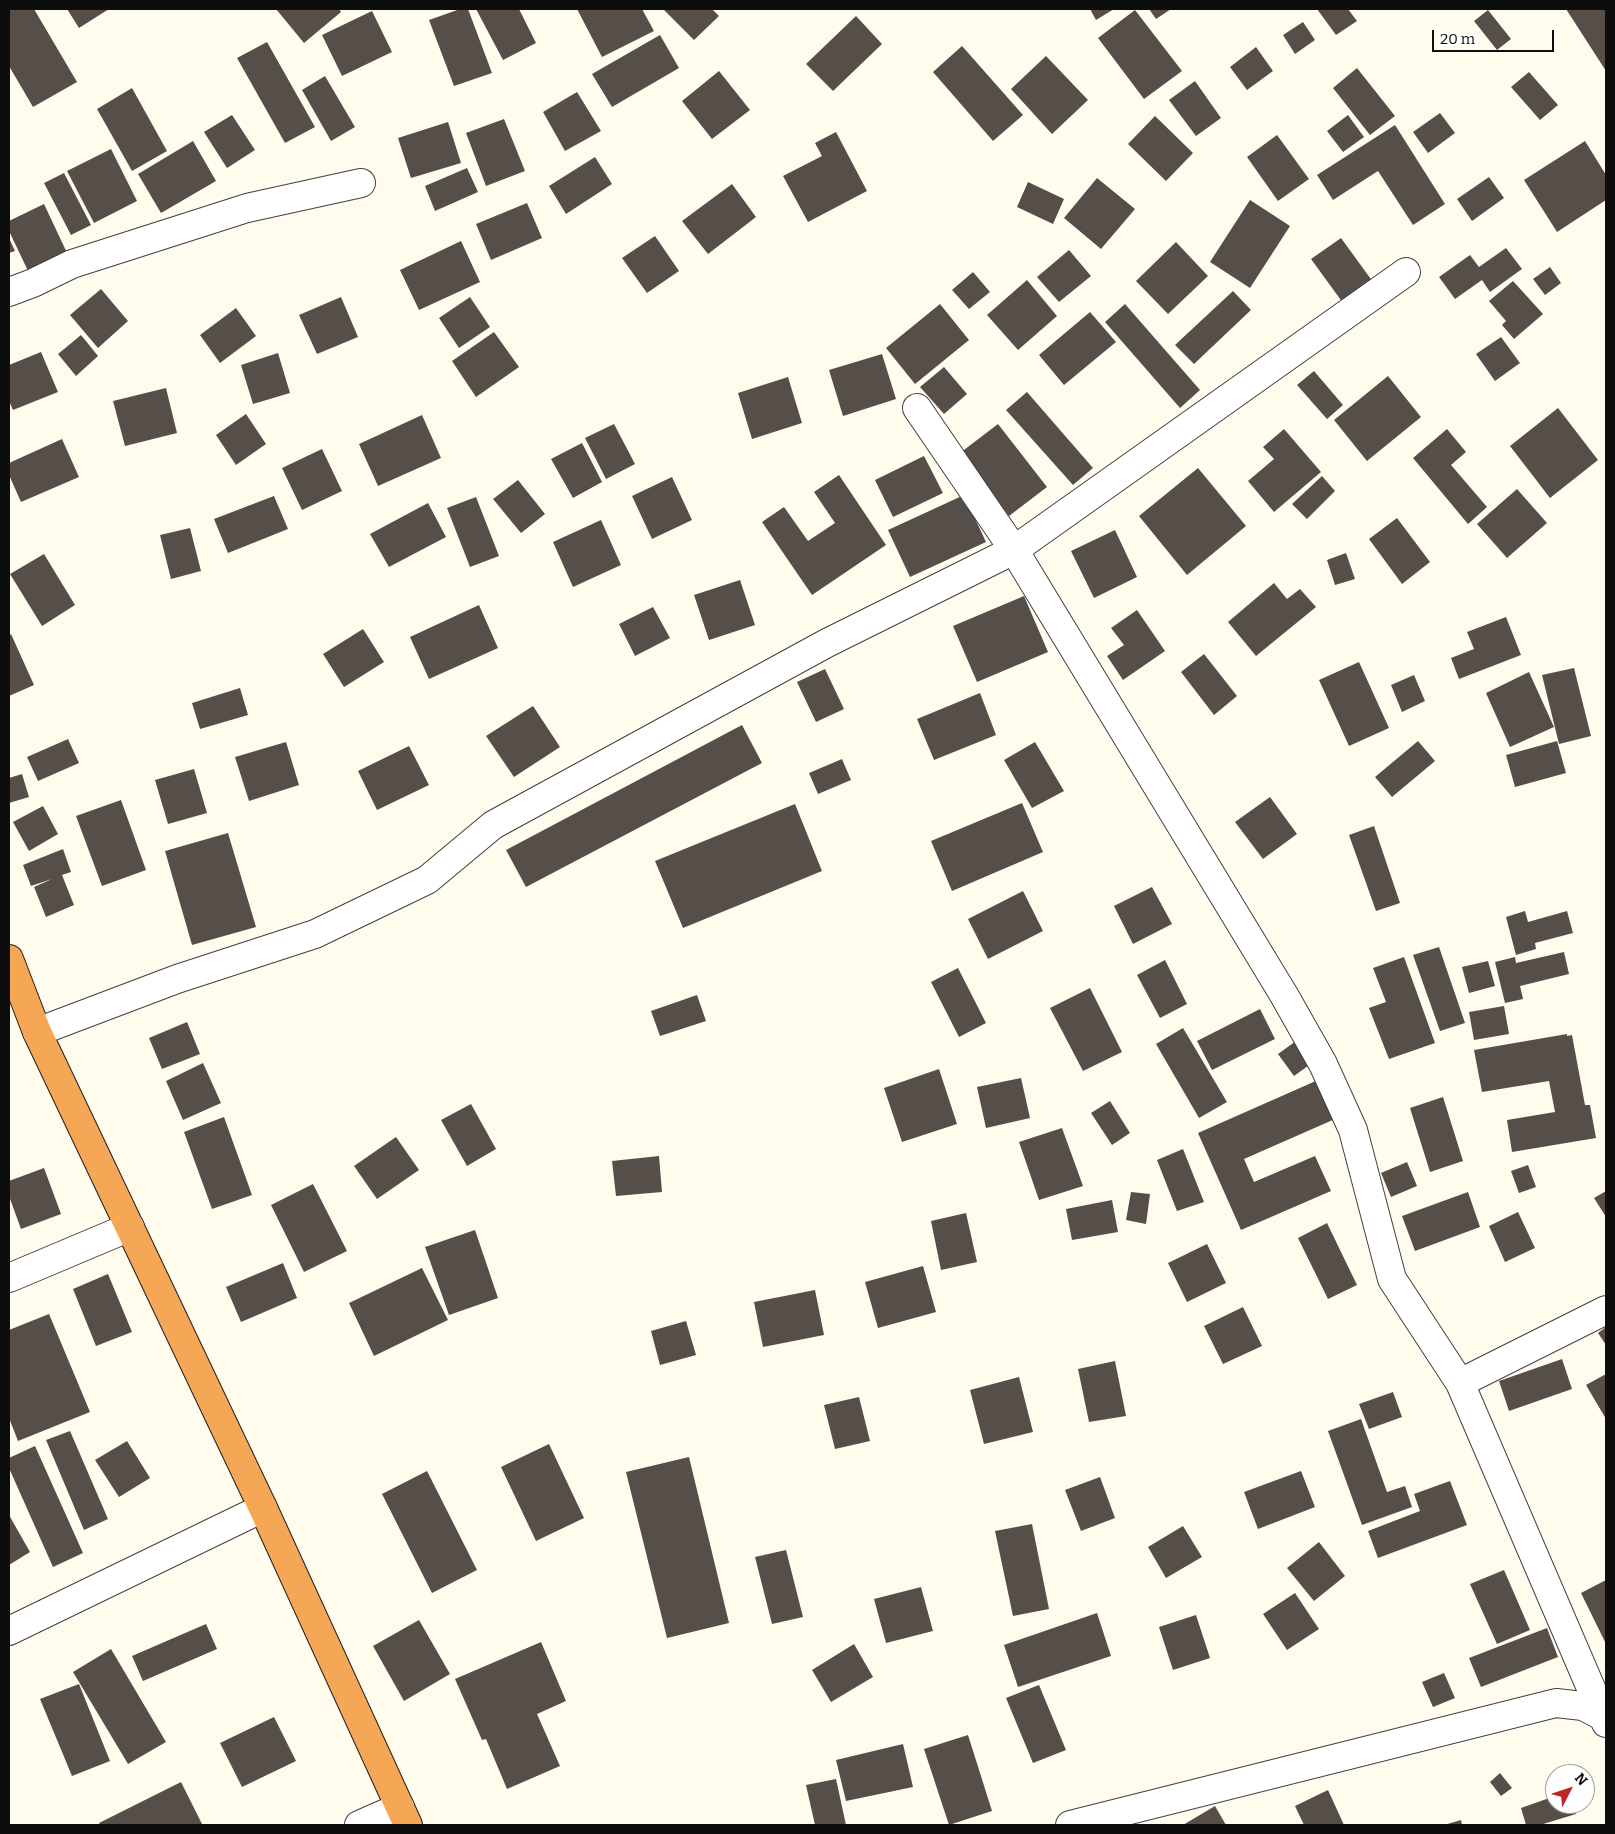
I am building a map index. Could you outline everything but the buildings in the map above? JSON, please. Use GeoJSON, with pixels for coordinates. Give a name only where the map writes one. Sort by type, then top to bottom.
{"type":"FeatureCollection","features":[{"type":"Feature","properties":{"kind":"highway"},"geometry":{"type":"LineString","coordinates":[[9,959],[36,1032],[262,1508],[404,1816]]}},
{"type":"Feature","properties":{"kind":"street"},"geometry":{"type":"LineString","coordinates":[[9,292],[33,283],[72,264],[247,208],[361,183]]}},
{"type":"Feature","properties":{"kind":"street"},"geometry":{"type":"LineString","coordinates":[[36,1032],[177,979],[315,934],[427,880],[493,826],[827,644],[1014,550],[1406,272]]}},
{"type":"Feature","properties":{"kind":"street"},"geometry":{"type":"LineString","coordinates":[[917,408],[1014,550],[1324,1064],[1353,1130],[1392,1279],[1460,1382],[1605,1720]]}},
{"type":"Feature","properties":{"kind":"street"},"geometry":{"type":"LineString","coordinates":[[9,1278],[130,1227]]}},
{"type":"Feature","properties":{"kind":"street"},"geometry":{"type":"LineString","coordinates":[[1460,1382],[1606,1310]]}},
{"type":"Feature","properties":{"kind":"street"},"geometry":{"type":"LineString","coordinates":[[9,1631],[262,1508]]}},
{"type":"Feature","properties":{"kind":"street"},"geometry":{"type":"LineString","coordinates":[[1070,1825],[1556,1703],[1583,1706],[1605,1720]]}},
{"type":"Feature","properties":{"kind":"street"},"geometry":{"type":"LineString","coordinates":[[359,1825],[404,1816]]}}]}
